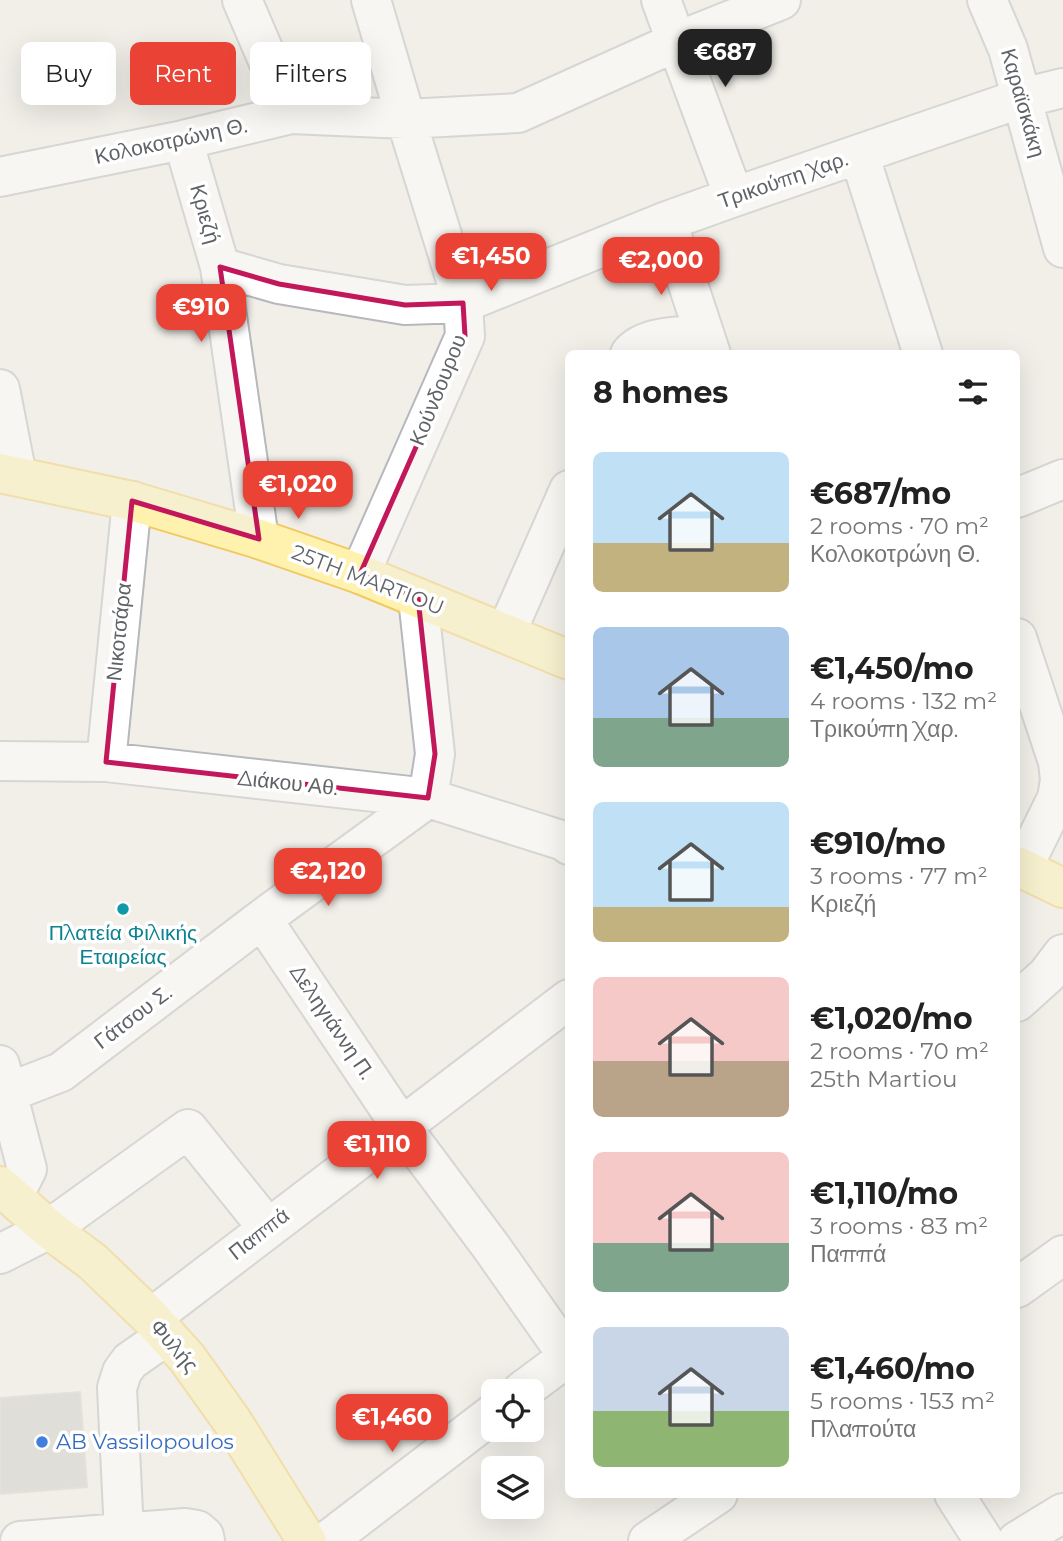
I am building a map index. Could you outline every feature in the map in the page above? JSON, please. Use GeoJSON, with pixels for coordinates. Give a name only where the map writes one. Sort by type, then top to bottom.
{"type":"FeatureCollection","features":[{"type":"Feature","properties":{"kind":"main road","name":"25TH MARTIOU"},"geometry":{"type":"LineString","coordinates":[[8,474],[132,501],[258,539],[360,573],[565,658]]}},
{"type":"Feature","properties":{"kind":"main road"},"geometry":{"type":"LineString","coordinates":[[1020,868],[1063,888]]}},
{"type":"Feature","properties":{"kind":"main road","name":"Φυλής"},"geometry":{"type":"LineString","coordinates":[[7,1192],[49,1229],[93,1262],[187,1358],[232,1421],[307,1541]]}},
{"type":"Feature","properties":{"kind":"street"},"geometry":{"type":"LineString","coordinates":[[242,0],[292,114]]}},
{"type":"Feature","properties":{"kind":"street","name":"Κούνδουρου"},"geometry":{"type":"LineString","coordinates":[[360,573],[464,336],[463,303],[371,0]]}},
{"type":"Feature","properties":{"kind":"street"},"geometry":{"type":"LineString","coordinates":[[661,0],[734,197]]}},
{"type":"Feature","properties":{"kind":"street","name":"Κολοκοτρώνη Θ."},"geometry":{"type":"LineString","coordinates":[[0,177],[183,140],[292,114],[406,119],[518,113],[781,0]]}},
{"type":"Feature","properties":{"kind":"street","name":"Καραϊσκάκη"},"geometry":{"type":"LineString","coordinates":[[988,0],[1008,49],[1023,98],[1063,248]]}},
{"type":"Feature","properties":{"kind":"street","name":"Τρικούπη Χαρ."},"geometry":{"type":"LineString","coordinates":[[220,267],[279,285],[405,304],[463,303],[667,221],[1023,98],[1063,88]]}},
{"type":"Feature","properties":{"kind":"street","name":"Κριεζή"},"geometry":{"type":"LineString","coordinates":[[183,140],[220,267],[258,539]]}},
{"type":"Feature","properties":{"kind":"street"},"geometry":{"type":"LineString","coordinates":[[859,154],[922,350]]}},
{"type":"Feature","properties":{"kind":"street"},"geometry":{"type":"LineString","coordinates":[[633,350],[649,341],[707,344],[667,221]]}},
{"type":"Feature","properties":{"kind":"street"},"geometry":{"type":"LineString","coordinates":[[0,389],[8,474]]}},
{"type":"Feature","properties":{"kind":"street"},"geometry":{"type":"LineString","coordinates":[[1020,497],[1063,479]]}},
{"type":"Feature","properties":{"kind":"street"},"geometry":{"type":"LineString","coordinates":[[506,633],[565,499]]}},
{"type":"Feature","properties":{"kind":"street","name":"Νικοτσάρα"},"geometry":{"type":"LineString","coordinates":[[106,762],[132,501]]}},
{"type":"Feature","properties":{"kind":"street"},"geometry":{"type":"LineString","coordinates":[[418,598],[436,754],[428,798]]}},
{"type":"Feature","properties":{"kind":"street"},"geometry":{"type":"LineString","coordinates":[[1020,647],[1058,762],[1060,780],[1056,798],[1020,866]]}},
{"type":"Feature","properties":{"kind":"street","name":"Διάκου Αθ."},"geometry":{"type":"LineString","coordinates":[[0,761],[106,762],[428,798],[565,843]]}},
{"type":"Feature","properties":{"kind":"street","name":"Γάτσου Σ."},"geometry":{"type":"LineString","coordinates":[[4,1079],[61,1072],[262,919],[428,798]]}},
{"type":"Feature","properties":{"kind":"street","name":"Δεληγιάννη Π."},"geometry":{"type":"LineString","coordinates":[[262,919],[401,1126],[565,1352]]}},
{"type":"Feature","properties":{"kind":"street"},"geometry":{"type":"LineString","coordinates":[[1020,1000],[1058,977]]}},
{"type":"Feature","properties":{"kind":"street","name":"Παππά"},"geometry":{"type":"LineString","coordinates":[[124,1533],[117,1388],[122,1372],[158,1327],[267,1227],[565,1002]]}},
{"type":"Feature","properties":{"kind":"street"},"geometry":{"type":"LineString","coordinates":[[4,1079],[27,1169],[7,1192]]}},
{"type":"Feature","properties":{"kind":"street"},"geometry":{"type":"LineString","coordinates":[[0,1254],[49,1229],[188,1129],[267,1227]]}},
{"type":"Feature","properties":{"kind":"street"},"geometry":{"type":"LineString","coordinates":[[1020,1286],[1063,1255]]}},
{"type":"Feature","properties":{"kind":"street"},"geometry":{"type":"LineString","coordinates":[[538,1379],[565,1358]]}},
{"type":"Feature","properties":{"kind":"street"},"geometry":{"type":"LineString","coordinates":[[327,1541],[481,1423]]}},
{"type":"Feature","properties":{"kind":"street"},"geometry":{"type":"LineString","coordinates":[[648,1541],[712,1498]]}},
{"type":"Feature","properties":{"kind":"street"},"geometry":{"type":"LineString","coordinates":[[957,1498],[984,1541]]}},
{"type":"Feature","properties":{"kind":"street"},"geometry":{"type":"LineString","coordinates":[[1017,1541],[1063,1513]]}},
{"type":"Feature","properties":{"kind":"street"},"geometry":{"type":"LineString","coordinates":[[20,1541],[185,1528],[197,1530],[204,1536],[205,1541]]}},
{"type":"Feature","properties":{"kind":"highlighted area"},"geometry":{"type":"Polygon","coordinates":[[[220,267],[279,284],[405,305],[463,303],[465,336],[360,574],[418,598],[435,754],[428,798],[106,762],[132,501],[259,539],[220,267]]]}},
{"type":"Feature","properties":{"kind":"building","name":"AB Vassilopoulos"},"geometry":{"type":"Polygon","coordinates":[[[80,1392],[87,1487],[0,1494],[0,1398],[80,1392]]]}},
{"type":"Feature","properties":{"kind":"place","name":"Πλατεία Φιλικής Εταιρείας"},"geometry":{"type":"Point","coordinates":[123,909]}},
{"type":"Feature","properties":{"kind":"place","name":"AB Vassilopoulos"},"geometry":{"type":"Point","coordinates":[42,1442]}}]}
